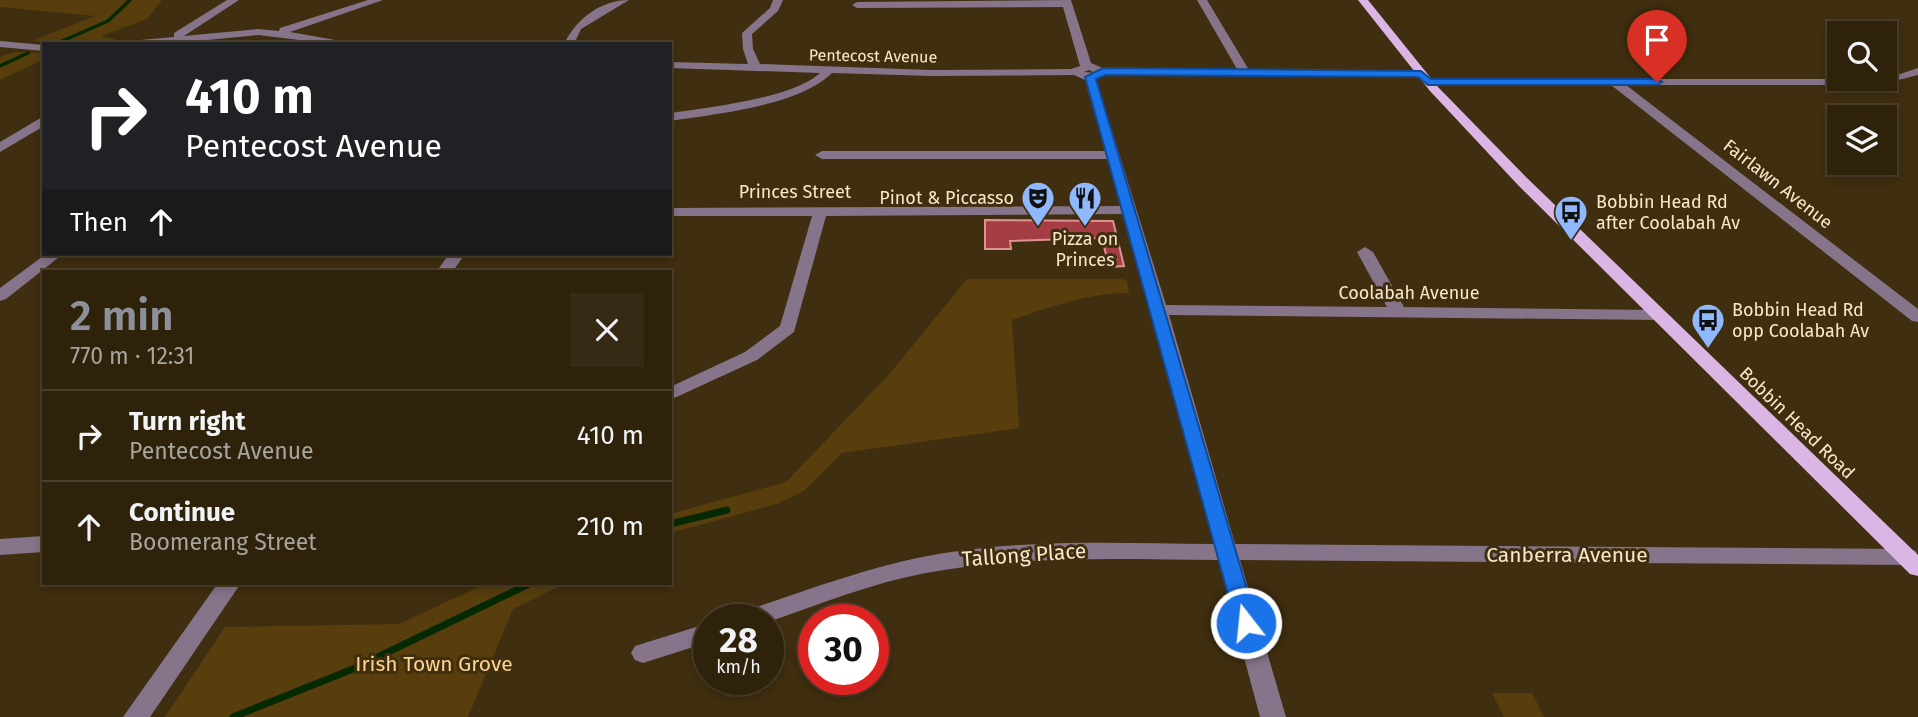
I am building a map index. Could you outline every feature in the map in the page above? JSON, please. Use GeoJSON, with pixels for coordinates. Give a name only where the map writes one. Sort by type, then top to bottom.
{"type":"FeatureCollection","features":[{"type":"Feature","properties":{"kind":"main road","name":"Bobbin Head Road"},"geometry":{"type":"LineString","coordinates":[[1363,0],[1425,78],[1522,181],[1913,563]]}},
{"type":"Feature","properties":{"kind":"street"},"geometry":{"type":"LineString","coordinates":[[167,41],[234,0]]}},
{"type":"Feature","properties":{"kind":"street"},"geometry":{"type":"LineString","coordinates":[[271,34],[378,0]]}},
{"type":"Feature","properties":{"kind":"street"},"geometry":{"type":"LineString","coordinates":[[570,42],[577,27],[614,3],[624,0]]}},
{"type":"Feature","properties":{"kind":"street"},"geometry":{"type":"LineString","coordinates":[[757,69],[748,50],[747,33],[774,9],[778,0]]}},
{"type":"Feature","properties":{"kind":"street"},"geometry":{"type":"LineString","coordinates":[[1202,0],[1245,73]]}},
{"type":"Feature","properties":{"kind":"street"},"geometry":{"type":"LineString","coordinates":[[857,5],[1066,2],[1159,310],[1273,717]]}},
{"type":"Feature","properties":{"kind":"street"},"geometry":{"type":"LineString","coordinates":[[304,36],[330,16]]}},
{"type":"Feature","properties":{"kind":"street"},"geometry":{"type":"LineString","coordinates":[[189,28],[193,33],[202,35]]}},
{"type":"Feature","properties":{"kind":"street"},"geometry":{"type":"LineString","coordinates":[[167,41],[271,34],[329,42]]}},
{"type":"Feature","properties":{"kind":"street"},"geometry":{"type":"LineString","coordinates":[[167,41],[202,35],[271,34],[304,36],[329,42]]}},
{"type":"Feature","properties":{"kind":"street"},"geometry":{"type":"LineString","coordinates":[[0,44],[42,48]]}},
{"type":"Feature","properties":{"kind":"street","name":"Pentecost Avenue"},"geometry":{"type":"LineString","coordinates":[[672,65],[828,71],[1245,73],[1614,82],[1861,82],[1886,80],[1918,71]]}},
{"type":"Feature","properties":{"kind":"street"},"geometry":{"type":"LineString","coordinates":[[672,117],[701,113],[807,88],[825,78],[828,71]]}},
{"type":"Feature","properties":{"kind":"street","name":"Fairlawn Avenue"},"geometry":{"type":"LineString","coordinates":[[1614,82],[1918,317]]}},
{"type":"Feature","properties":{"kind":"street"},"geometry":{"type":"LineString","coordinates":[[0,148],[42,121]]}},
{"type":"Feature","properties":{"kind":"street"},"geometry":{"type":"LineString","coordinates":[[822,155],[1112,155]]}},
{"type":"Feature","properties":{"kind":"street"},"geometry":{"type":"LineString","coordinates":[[672,393],[751,356],[788,328],[820,211]]}},
{"type":"Feature","properties":{"kind":"street","name":"Princes Street"},"geometry":{"type":"LineString","coordinates":[[672,212],[1129,211]]}},
{"type":"Feature","properties":{"kind":"street"},"geometry":{"type":"LineString","coordinates":[[1365,252],[1398,312]]}},
{"type":"Feature","properties":{"kind":"street"},"geometry":{"type":"LineString","coordinates":[[0,296],[52,256]]}},
{"type":"Feature","properties":{"kind":"street","name":"Coolabah Avenue"},"geometry":{"type":"LineString","coordinates":[[1159,310],[1659,315]]}},
{"type":"Feature","properties":{"kind":"street"},"geometry":{"type":"LineString","coordinates":[[0,547],[42,544]]}},
{"type":"Feature","properties":{"kind":"street","name":"Canberra Avenue"},"geometry":{"type":"LineString","coordinates":[[1226,552],[1913,563]]}},
{"type":"Feature","properties":{"kind":"street","name":"Tallong Place"},"geometry":{"type":"LineString","coordinates":[[784,608],[891,574],[945,561],[999,554],[1226,552]]}},
{"type":"Feature","properties":{"kind":"street"},"geometry":{"type":"LineString","coordinates":[[136,717],[229,585]]}},
{"type":"Feature","properties":{"kind":"street"},"geometry":{"type":"LineString","coordinates":[[643,653],[693,637]]}},
{"type":"Feature","properties":{"kind":"green space"},"geometry":{"type":"Polygon","coordinates":[[[0,0],[162,0],[147,19],[101,36],[122,41],[109,42],[32,41],[95,16],[0,7],[0,0]]]}},
{"type":"Feature","properties":{"kind":"green space"},"geometry":{"type":"Polygon","coordinates":[[[15,52],[42,53],[42,60],[0,80],[0,57],[15,52]]]}},
{"type":"Feature","properties":{"kind":"green space"},"geometry":{"type":"Polygon","coordinates":[[[967,279],[1127,281],[1129,293],[1084,298],[1012,320],[1019,428],[842,453],[804,491],[777,504],[672,532],[672,513],[786,482],[891,372],[967,279]]]}},
{"type":"Feature","properties":{"kind":"green space","name":"Irish Town Grove"},"geometry":{"type":"Polygon","coordinates":[[[483,585],[562,585],[513,609],[468,717],[165,717],[225,627],[399,624],[483,585]]]}},
{"type":"Feature","properties":{"kind":"green space"},"geometry":{"type":"Polygon","coordinates":[[[1492,693],[1532,693],[1544,717],[1504,717],[1492,693]]]}},
{"type":"Feature","properties":{"kind":"building"},"geometry":{"type":"Polygon","coordinates":[[[985,220],[1113,221],[1124,266],[1109,267],[1102,238],[1010,241],[1011,249],[985,249],[985,220]]]}},
{"type":"Feature","properties":{"kind":"waterway"},"geometry":{"type":"LineString","coordinates":[[60,42],[108,21],[130,0]]}},
{"type":"Feature","properties":{"kind":"waterway"},"geometry":{"type":"LineString","coordinates":[[0,66],[28,53]]}},
{"type":"Feature","properties":{"kind":"waterway"},"geometry":{"type":"LineString","coordinates":[[672,524],[727,510]]}},
{"type":"Feature","properties":{"kind":"waterway"},"geometry":{"type":"LineString","coordinates":[[233,717],[353,669],[527,585]]}},
{"type":"Feature","properties":{"kind":"place","name":"Pinot & Piccasso"},"geometry":{"type":"Point","coordinates":[1038,228]}},
{"type":"Feature","properties":{"kind":"place","name":"Pizza on Princes"},"geometry":{"type":"Point","coordinates":[1085,228]}},
{"type":"Feature","properties":{"kind":"place","name":"Bobbin Head Rd after Coolabah Av"},"geometry":{"type":"Point","coordinates":[1571,242]}},
{"type":"Feature","properties":{"kind":"place","name":"Bobbin Head Rd opp Coolabah Av"},"geometry":{"type":"Point","coordinates":[1708,350]}},
{"type":"Feature","properties":{"kind":"route"},"geometry":{"type":"LineString","coordinates":[[1246,623],[1159,310],[1090,77],[1103,72],[1421,74],[1428,82],[1657,82]]}}]}
